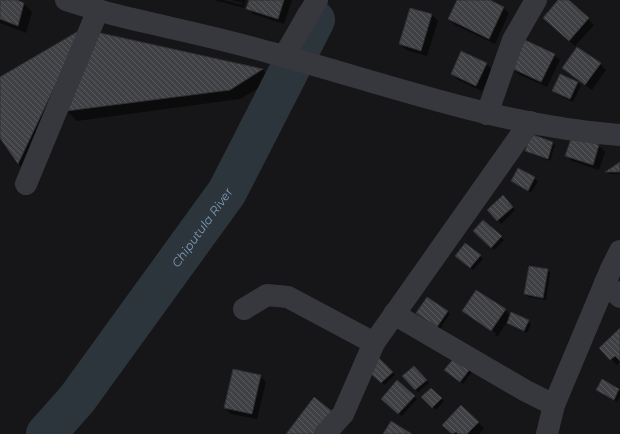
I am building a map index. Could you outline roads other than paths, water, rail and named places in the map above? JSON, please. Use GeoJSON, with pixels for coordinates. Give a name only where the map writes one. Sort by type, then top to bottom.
{"type":"FeatureCollection","features":[{"type":"Feature","properties":{"kind":"street"},"geometry":{"type":"LineString","coordinates":[[66,0],[108,8],[487,114],[599,134],[620,135]]}},
{"type":"Feature","properties":{"kind":"street"},"geometry":{"type":"LineString","coordinates":[[293,59],[317,0]]}},
{"type":"Feature","properties":{"kind":"street"},"geometry":{"type":"LineString","coordinates":[[487,114],[513,40],[536,0]]}},
{"type":"Feature","properties":{"kind":"street"},"geometry":{"type":"LineString","coordinates":[[26,184],[108,8]]}},
{"type":"Feature","properties":{"kind":"street"},"geometry":{"type":"LineString","coordinates":[[325,434],[343,414],[374,343],[530,122]]}},
{"type":"Feature","properties":{"kind":"street"},"geometry":{"type":"LineString","coordinates":[[548,434],[554,405],[612,290],[620,251]]}},
{"type":"Feature","properties":{"kind":"street"},"geometry":{"type":"LineString","coordinates":[[244,309],[267,295],[288,297],[374,343]]}},
{"type":"Feature","properties":{"kind":"street"},"geometry":{"type":"LineString","coordinates":[[394,314],[526,391],[554,405]]}},
{"type":"Feature","properties":{"kind":"waterway","name":"Chiputula River"},"geometry":{"type":"LineString","coordinates":[[46,434],[77,399],[227,192],[315,20]]}}]}
